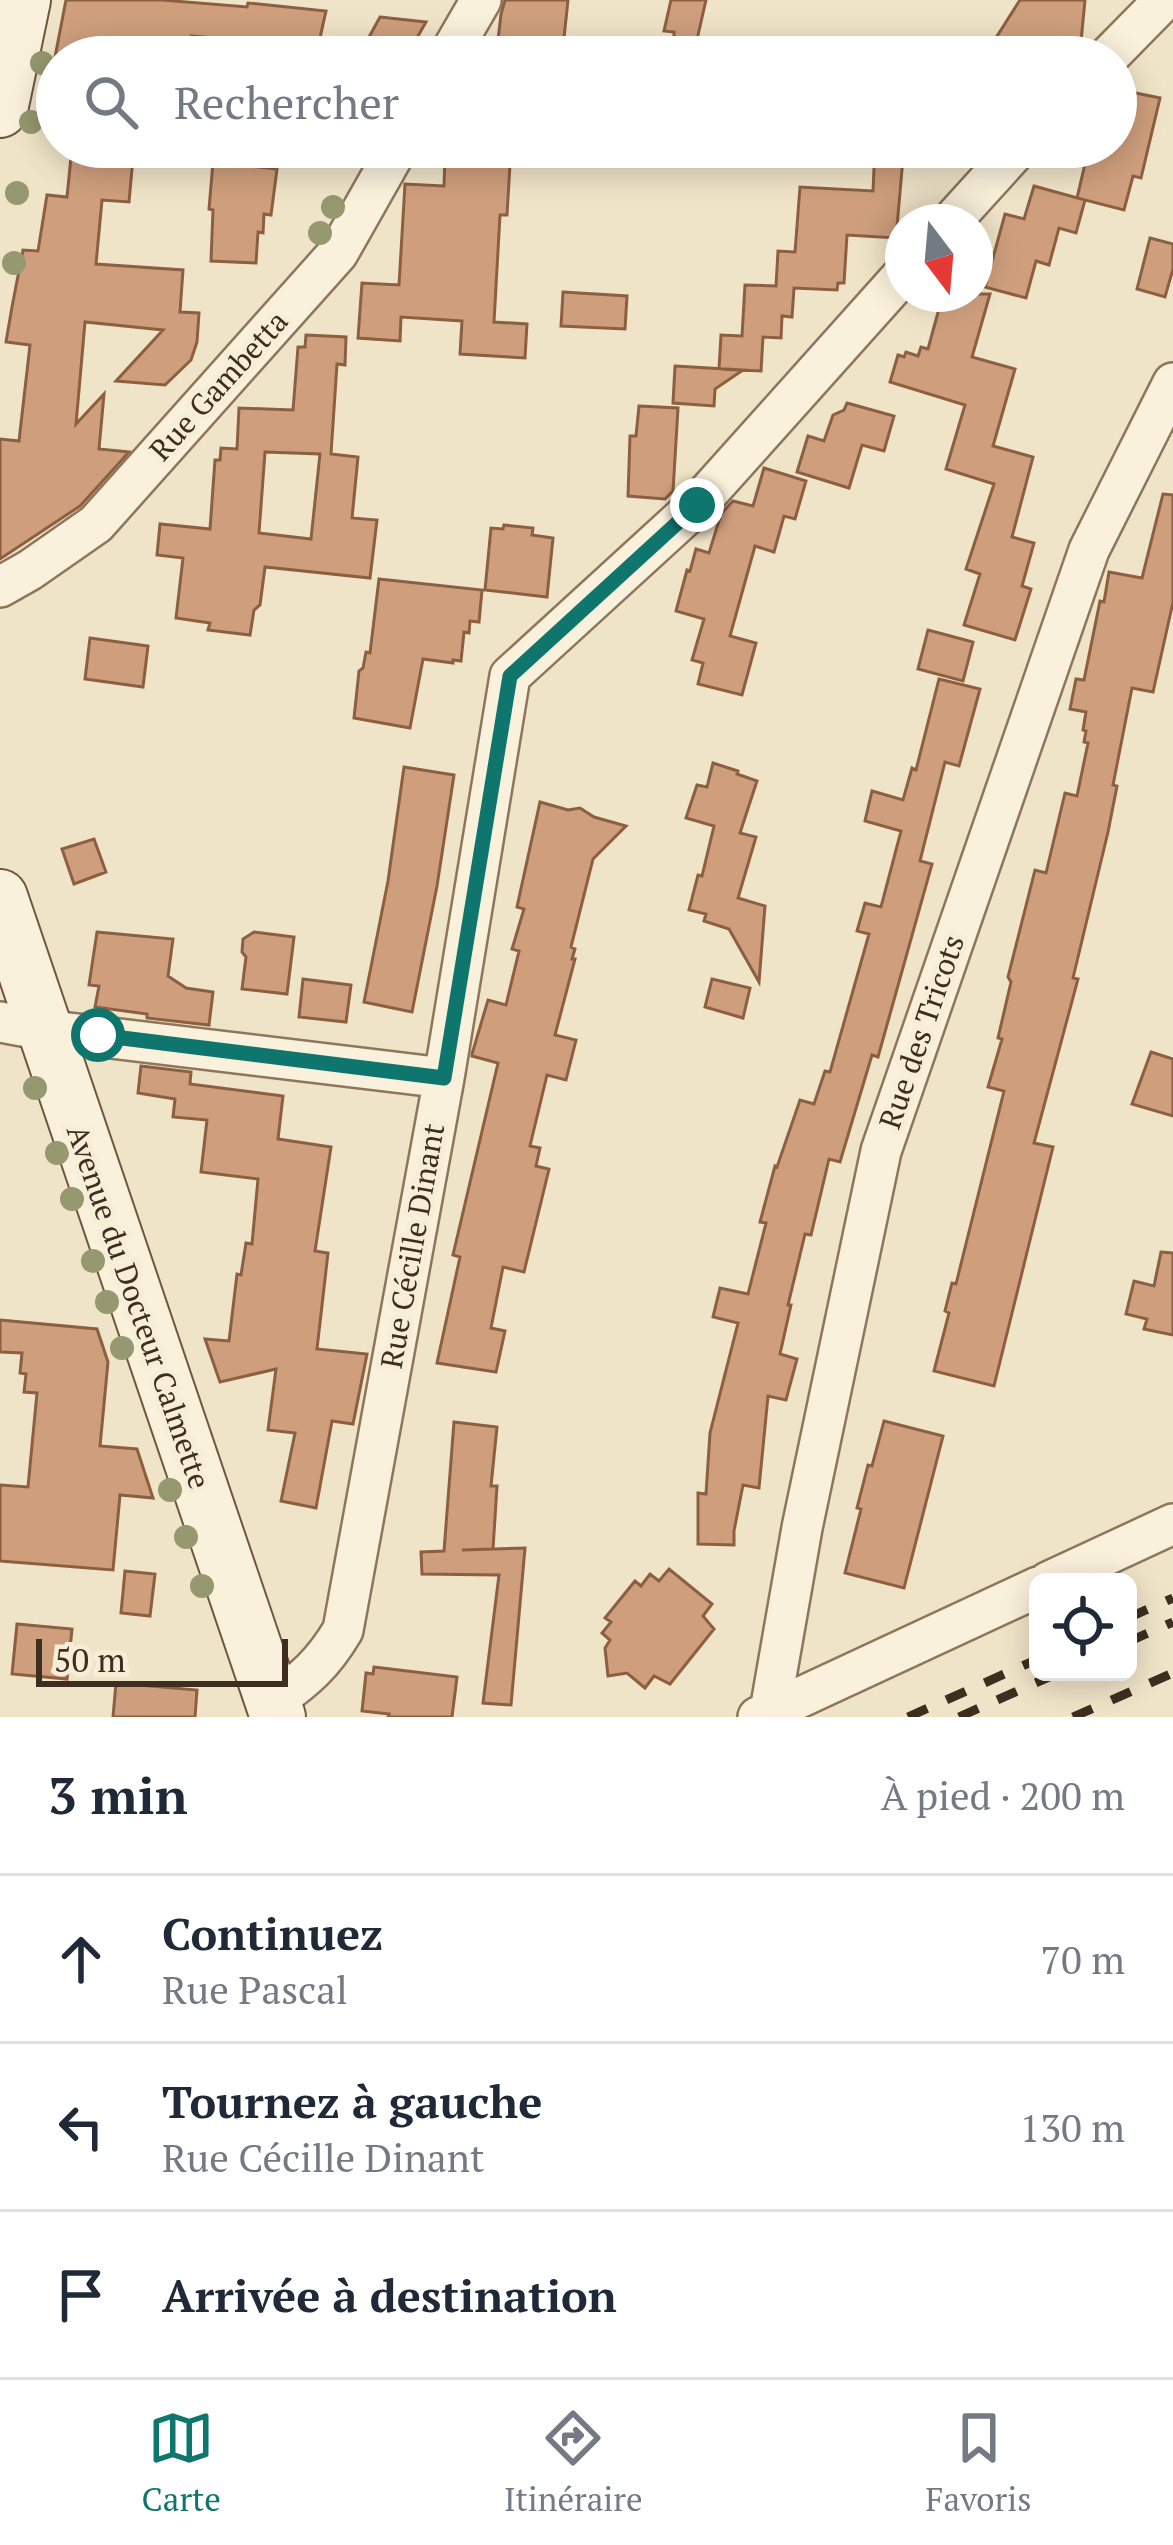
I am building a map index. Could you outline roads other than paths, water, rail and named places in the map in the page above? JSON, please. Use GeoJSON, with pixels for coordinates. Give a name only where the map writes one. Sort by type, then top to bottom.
{"type":"FeatureCollection","features":[{"type":"Feature","properties":{"kind":"main road"},"geometry":{"type":"LineString","coordinates":[[0,110],[23,0]]}},
{"type":"Feature","properties":{"kind":"main road","name":"Avenue du Docteur Calmette"},"geometry":{"type":"LineString","coordinates":[[0,898],[22,1026],[276,1710]]}},
{"type":"Feature","properties":{"kind":"street"},"geometry":{"type":"LineString","coordinates":[[460,36],[481,0]]}},
{"type":"Feature","properties":{"kind":"street"},"geometry":{"type":"LineString","coordinates":[[1129,36],[1164,0]]}},
{"type":"Feature","properties":{"kind":"street","name":"Rue Gambetta"},"geometry":{"type":"LineString","coordinates":[[0,587],[96,524],[338,253],[386,168]]}},
{"type":"Feature","properties":{"kind":"street"},"geometry":{"type":"LineString","coordinates":[[967,204],[1000,168]]}},
{"type":"Feature","properties":{"kind":"street","name":"Rue Cécille Dinant"},"geometry":{"type":"LineString","coordinates":[[276,1710],[326,1659],[343,1630],[444,1078],[510,676],[697,505],[885,295]]}},
{"type":"Feature","properties":{"kind":"street","name":"Rue des Tricots"},"geometry":{"type":"LineString","coordinates":[[764,1714],[880,1151],[1089,550],[1173,383]]}},
{"type":"Feature","properties":{"kind":"street"},"geometry":{"type":"LineString","coordinates":[[22,1026],[444,1078]]}},
{"type":"Feature","properties":{"kind":"street"},"geometry":{"type":"LineString","coordinates":[[1067,1573],[1173,1524]]}},
{"type":"Feature","properties":{"kind":"street"},"geometry":{"type":"LineString","coordinates":[[764,1714],[1029,1591]]}},
{"type":"Feature","properties":{"kind":"railway"},"geometry":{"type":"LineString","coordinates":[[1137,1614],[1173,1598]]}},
{"type":"Feature","properties":{"kind":"railway"},"geometry":{"type":"LineString","coordinates":[[1137,1638],[1173,1622]]}},
{"type":"Feature","properties":{"kind":"railway"},"geometry":{"type":"LineString","coordinates":[[908,1717],[1029,1663]]}},
{"type":"Feature","properties":{"kind":"railway"},"geometry":{"type":"LineString","coordinates":[[1073,1717],[1173,1673]]}},
{"type":"Feature","properties":{"kind":"railway"},"geometry":{"type":"LineString","coordinates":[[959,1717],[1040,1681]]}}]}
